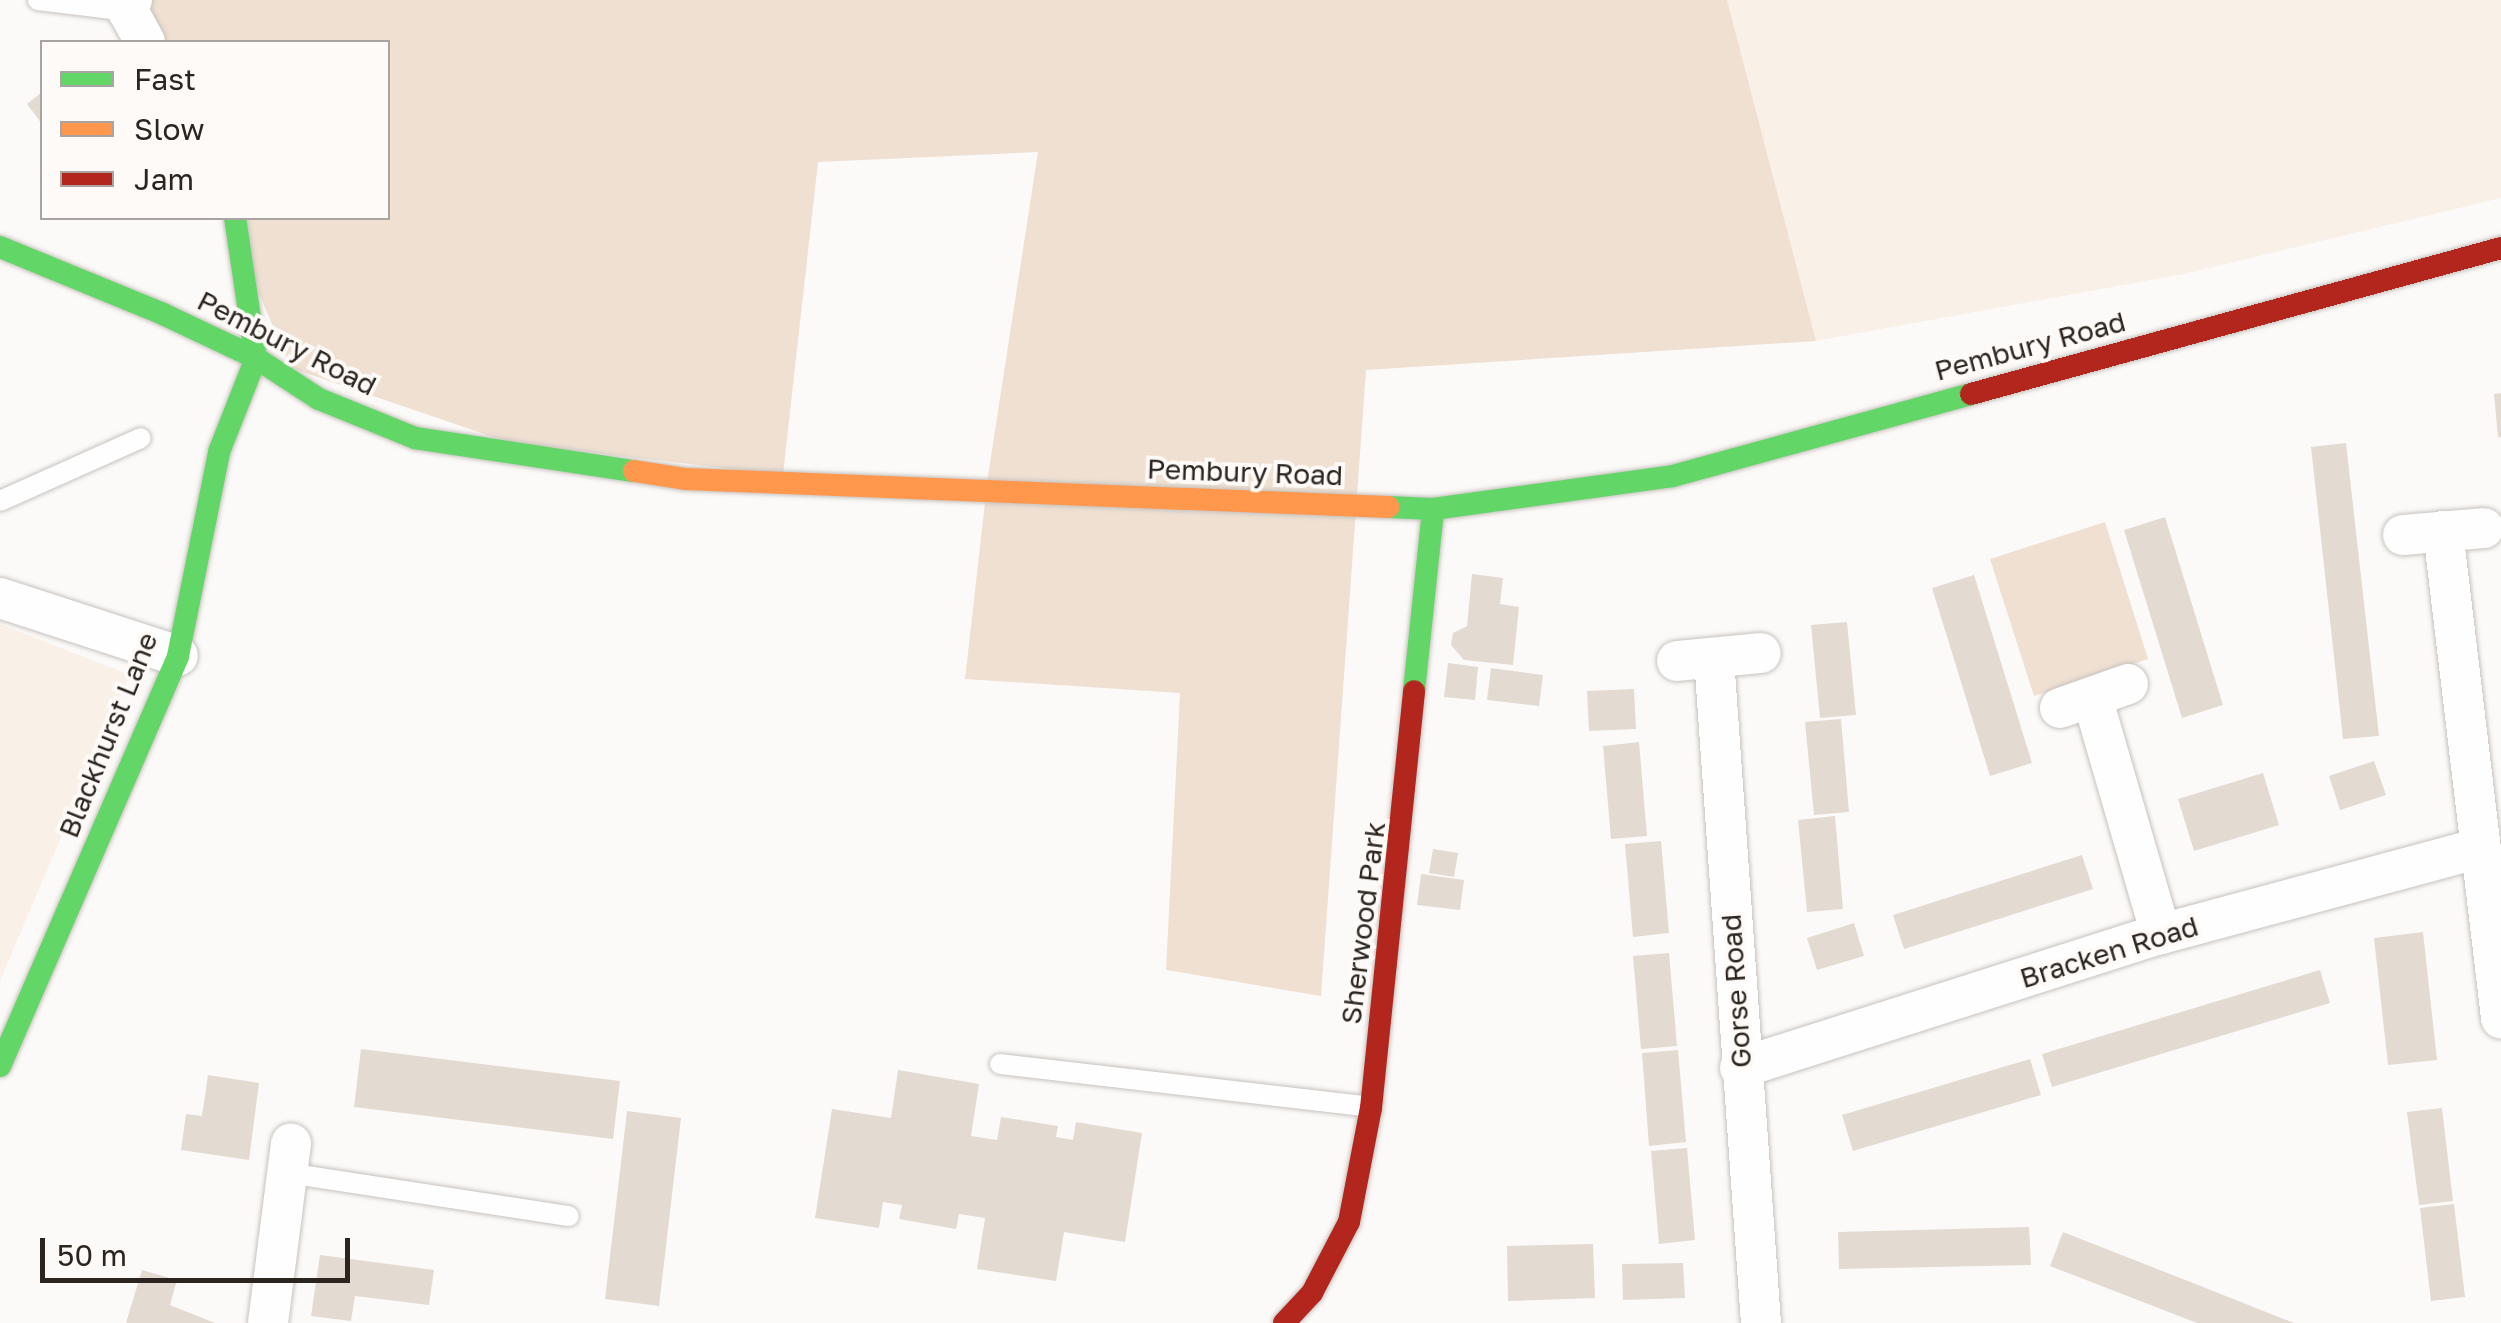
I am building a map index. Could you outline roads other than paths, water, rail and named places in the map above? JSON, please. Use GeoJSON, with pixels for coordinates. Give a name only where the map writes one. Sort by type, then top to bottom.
{"type":"FeatureCollection","features":[{"type":"Feature","properties":{"kind":"main road"},"geometry":{"type":"LineString","coordinates":[[235,220],[256,358]]}},
{"type":"Feature","properties":{"kind":"main road","name":"Pembury Road"},"geometry":{"type":"LineString","coordinates":[[0,247],[256,358],[318,399],[415,438],[686,479],[1433,509],[1673,476],[2501,248]]}},
{"type":"Feature","properties":{"kind":"main road","name":"Blackhurst Lane"},"geometry":{"type":"LineString","coordinates":[[0,1066],[178,656],[219,452],[256,358]]}},
{"type":"Feature","properties":{"kind":"main road","name":"Sherwood Park"},"geometry":{"type":"LineString","coordinates":[[1284,1323],[1312,1293],[1349,1222],[1370,1108],[1433,509]]}},
{"type":"Feature","properties":{"kind":"street"},"geometry":{"type":"LineString","coordinates":[[2402,536],[2484,528]]}},
{"type":"Feature","properties":{"kind":"street"},"geometry":{"type":"LineString","coordinates":[[2443,531],[2501,1019]]}},
{"type":"Feature","properties":{"kind":"street"},"geometry":{"type":"LineString","coordinates":[[0,598],[178,656]]}},
{"type":"Feature","properties":{"kind":"street","name":"Gorse Road"},"geometry":{"type":"LineString","coordinates":[[1761,1323],[1740,1068],[1696,660],[1762,653]]}},
{"type":"Feature","properties":{"kind":"street"},"geometry":{"type":"LineString","coordinates":[[2093,696],[2160,934]]}},
{"type":"Feature","properties":{"kind":"street","name":"Bracken Road"},"geometry":{"type":"LineString","coordinates":[[1740,1068],[2160,934],[2480,848]]}},
{"type":"Feature","properties":{"kind":"street"},"geometry":{"type":"LineString","coordinates":[[268,1323],[289,1158]]}},
{"type":"Feature","properties":{"kind":"lane"},"geometry":{"type":"LineString","coordinates":[[38,0],[135,18]]}},
{"type":"Feature","properties":{"kind":"lane"},"geometry":{"type":"LineString","coordinates":[[0,501],[141,438]]}},
{"type":"Feature","properties":{"kind":"lane"},"geometry":{"type":"LineString","coordinates":[[1000,1064],[1370,1108]]}},
{"type":"Feature","properties":{"kind":"lane"},"geometry":{"type":"LineString","coordinates":[[289,1158],[569,1216]]}}]}
